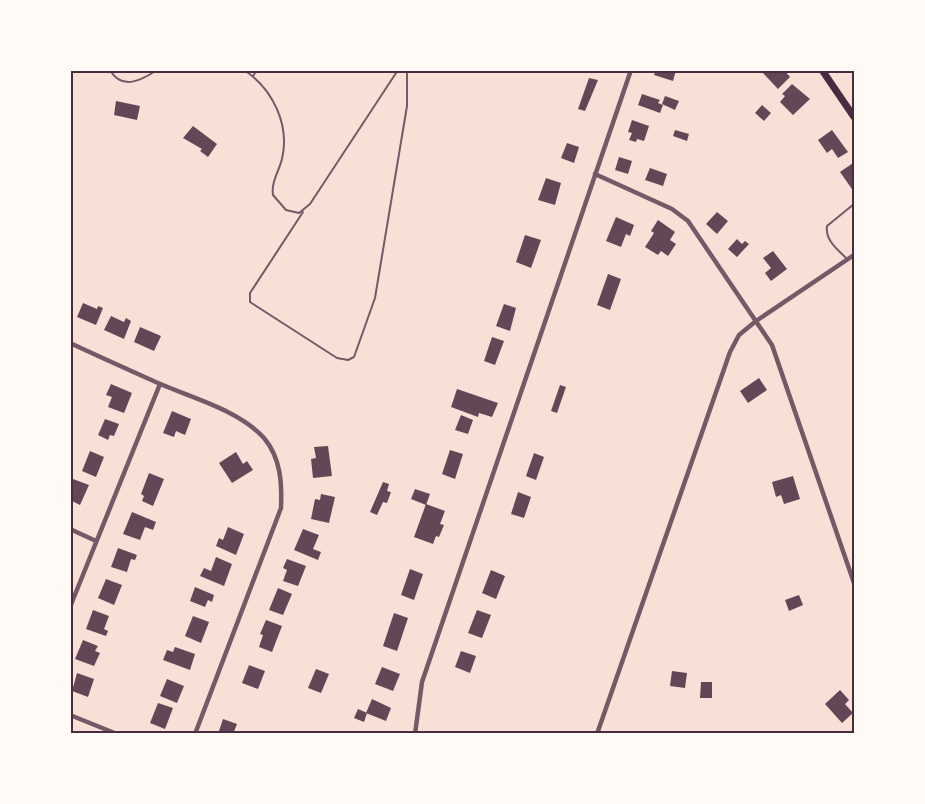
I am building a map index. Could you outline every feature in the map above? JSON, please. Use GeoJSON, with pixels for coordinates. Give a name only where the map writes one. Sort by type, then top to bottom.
{"type":"FeatureCollection","features":[{"type":"Feature","properties":{"kind":"main road"},"geometry":{"type":"LineString","coordinates":[[822,70],[855,117]]}},
{"type":"Feature","properties":{"kind":"street"},"geometry":{"type":"LineString","coordinates":[[415,734],[422,682],[631,70]]}},
{"type":"Feature","properties":{"kind":"street"},"geometry":{"type":"LineString","coordinates":[[595,174],[681,214],[705,244],[772,345],[855,583]]}},
{"type":"Feature","properties":{"kind":"street"},"geometry":{"type":"LineString","coordinates":[[597,734],[730,352],[739,335],[756,321],[855,255]]}},
{"type":"Feature","properties":{"kind":"street"},"geometry":{"type":"LineString","coordinates":[[70,343],[243,421],[264,438],[275,457],[282,483],[281,508],[195,734]]}},
{"type":"Feature","properties":{"kind":"street"},"geometry":{"type":"LineString","coordinates":[[70,607],[160,384]]}},
{"type":"Feature","properties":{"kind":"street"},"geometry":{"type":"LineString","coordinates":[[70,529],[96,541]]}},
{"type":"Feature","properties":{"kind":"street"},"geometry":{"type":"LineString","coordinates":[[70,715],[117,734]]}},
{"type":"Feature","properties":{"kind":"lane"},"geometry":{"type":"LineString","coordinates":[[110,70],[117,79],[132,82],[138,82],[157,70]]}},
{"type":"Feature","properties":{"kind":"lane"},"geometry":{"type":"LineString","coordinates":[[244,70],[253,76],[275,104],[282,128],[284,147],[273,185],[273,195],[286,210],[303,212]]}},
{"type":"Feature","properties":{"kind":"lane"},"geometry":{"type":"LineString","coordinates":[[253,76],[257,70]]}},
{"type":"Feature","properties":{"kind":"lane"},"geometry":{"type":"LineString","coordinates":[[398,70],[250,293],[250,302],[337,358],[348,360],[354,357],[375,298],[407,106],[407,70]]}},
{"type":"Feature","properties":{"kind":"lane"},"geometry":{"type":"LineString","coordinates":[[847,260],[829,240],[826,231],[827,226],[855,204]]}},
{"type":"Feature","properties":{"kind":"building"},"geometry":{"type":"Polygon","coordinates":[[[656,70],[676,70],[673,81],[654,75],[656,70]]]}},
{"type":"Feature","properties":{"kind":"building"},"geometry":{"type":"Polygon","coordinates":[[[760,70],[784,70],[790,77],[778,89],[760,70]]]}},
{"type":"Feature","properties":{"kind":"building"},"geometry":{"type":"Polygon","coordinates":[[[589,78],[598,80],[585,111],[578,109],[589,78]]]}},
{"type":"Feature","properties":{"kind":"building"},"geometry":{"type":"Polygon","coordinates":[[[792,84],[810,99],[793,115],[780,102],[785,96],[782,94],[792,84]]]}},
{"type":"Feature","properties":{"kind":"building"},"geometry":{"type":"Polygon","coordinates":[[[642,94],[660,100],[658,103],[663,105],[660,113],[638,105],[642,94]]]}},
{"type":"Feature","properties":{"kind":"building"},"geometry":{"type":"Polygon","coordinates":[[[665,96],[679,101],[675,110],[662,104],[665,96]]]}},
{"type":"Feature","properties":{"kind":"building"},"geometry":{"type":"Polygon","coordinates":[[[116,101],[140,106],[137,120],[114,115],[116,101]]]}},
{"type":"Feature","properties":{"kind":"building"},"geometry":{"type":"Polygon","coordinates":[[[762,105],[771,113],[764,121],[755,113],[762,105]]]}},
{"type":"Feature","properties":{"kind":"building"},"geometry":{"type":"Polygon","coordinates":[[[632,120],[649,126],[644,141],[629,140],[632,133],[628,132],[632,120]]]}},
{"type":"Feature","properties":{"kind":"building"},"geometry":{"type":"Polygon","coordinates":[[[193,126],[217,144],[208,157],[200,151],[202,149],[183,138],[193,126]]]}},
{"type":"Feature","properties":{"kind":"building"},"geometry":{"type":"Polygon","coordinates":[[[675,130],[689,134],[687,141],[673,136],[675,130]]]}},
{"type":"Feature","properties":{"kind":"building"},"geometry":{"type":"Polygon","coordinates":[[[832,130],[848,152],[838,158],[832,149],[827,153],[818,140],[832,130]]]}},
{"type":"Feature","properties":{"kind":"building"},"geometry":{"type":"Polygon","coordinates":[[[567,143],[579,147],[574,163],[561,158],[567,143]]]}},
{"type":"Feature","properties":{"kind":"building"},"geometry":{"type":"Polygon","coordinates":[[[619,157],[632,161],[628,174],[615,170],[619,157]]]}},
{"type":"Feature","properties":{"kind":"building"},"geometry":{"type":"Polygon","coordinates":[[[853,163],[854,165],[854,192],[840,172],[853,163]]]}},
{"type":"Feature","properties":{"kind":"building"},"geometry":{"type":"Polygon","coordinates":[[[650,168],[667,174],[663,186],[645,180],[650,168]]]}},
{"type":"Feature","properties":{"kind":"building"},"geometry":{"type":"Polygon","coordinates":[[[546,178],[561,183],[555,205],[538,200],[546,178]]]}},
{"type":"Feature","properties":{"kind":"building"},"geometry":{"type":"Polygon","coordinates":[[[717,212],[728,221],[717,234],[706,224],[717,212]]]}},
{"type":"Feature","properties":{"kind":"building"},"geometry":{"type":"Polygon","coordinates":[[[616,217],[634,225],[630,236],[626,234],[621,247],[606,241],[616,217]]]}},
{"type":"Feature","properties":{"kind":"building"},"geometry":{"type":"Polygon","coordinates":[[[658,220],[675,232],[670,240],[676,244],[668,256],[661,251],[658,255],[645,247],[654,233],[651,231],[658,220]]]}},
{"type":"Feature","properties":{"kind":"building"},"geometry":{"type":"Polygon","coordinates":[[[525,235],[541,240],[531,268],[516,262],[525,235]]]}},
{"type":"Feature","properties":{"kind":"building"},"geometry":{"type":"Polygon","coordinates":[[[737,239],[742,244],[745,241],[749,244],[737,257],[728,249],[737,239]]]}},
{"type":"Feature","properties":{"kind":"building"},"geometry":{"type":"Polygon","coordinates":[[[773,251],[787,269],[771,281],[765,273],[771,268],[763,258],[773,251]]]}},
{"type":"Feature","properties":{"kind":"building"},"geometry":{"type":"Polygon","coordinates":[[[608,274],[621,279],[610,310],[597,305],[608,274]]]}},
{"type":"Feature","properties":{"kind":"building"},"geometry":{"type":"Polygon","coordinates":[[[83,303],[97,309],[98,306],[103,308],[96,325],[77,317],[83,303]]]}},
{"type":"Feature","properties":{"kind":"building"},"geometry":{"type":"Polygon","coordinates":[[[504,304],[516,308],[510,331],[496,326],[504,304]]]}},
{"type":"Feature","properties":{"kind":"building"},"geometry":{"type":"Polygon","coordinates":[[[111,316],[124,322],[126,318],[131,321],[124,339],[104,330],[111,316]]]}},
{"type":"Feature","properties":{"kind":"building"},"geometry":{"type":"Polygon","coordinates":[[[140,327],[161,336],[154,351],[134,342],[140,327]]]}},
{"type":"Feature","properties":{"kind":"building"},"geometry":{"type":"Polygon","coordinates":[[[492,337],[504,341],[495,365],[484,361],[492,337]]]}},
{"type":"Feature","properties":{"kind":"building"},"geometry":{"type":"Polygon","coordinates":[[[759,378],[767,390],[748,403],[740,391],[759,378]]]}},
{"type":"Feature","properties":{"kind":"building"},"geometry":{"type":"Polygon","coordinates":[[[111,384],[132,393],[124,413],[108,407],[112,397],[106,395],[111,384]]]}},
{"type":"Feature","properties":{"kind":"building"},"geometry":{"type":"Polygon","coordinates":[[[560,385],[566,387],[557,413],[551,411],[560,385]]]}},
{"type":"Feature","properties":{"kind":"building"},"geometry":{"type":"Polygon","coordinates":[[[457,389],[498,403],[492,417],[479,413],[478,417],[451,407],[457,389]]]}},
{"type":"Feature","properties":{"kind":"building"},"geometry":{"type":"Polygon","coordinates":[[[172,411],[191,419],[185,435],[176,431],[174,437],[163,433],[172,411]]]}},
{"type":"Feature","properties":{"kind":"building"},"geometry":{"type":"Polygon","coordinates":[[[461,415],[473,420],[468,434],[455,430],[461,415]]]}},
{"type":"Feature","properties":{"kind":"building"},"geometry":{"type":"Polygon","coordinates":[[[105,419],[119,424],[114,436],[110,435],[108,440],[98,435],[105,419]]]}},
{"type":"Feature","properties":{"kind":"building"},"geometry":{"type":"Polygon","coordinates":[[[328,446],[332,476],[313,478],[311,459],[316,458],[314,447],[328,446]]]}},
{"type":"Feature","properties":{"kind":"building"},"geometry":{"type":"Polygon","coordinates":[[[450,450],[463,454],[455,479],[442,474],[450,450]]]}},
{"type":"Feature","properties":{"kind":"building"},"geometry":{"type":"Polygon","coordinates":[[[90,451],[104,457],[96,477],[82,471],[90,451]]]}},
{"type":"Feature","properties":{"kind":"building"},"geometry":{"type":"Polygon","coordinates":[[[236,452],[243,464],[247,461],[253,470],[232,483],[219,463],[236,452]]]}},
{"type":"Feature","properties":{"kind":"building"},"geometry":{"type":"Polygon","coordinates":[[[534,453],[544,457],[536,480],[526,476],[534,453]]]}},
{"type":"Feature","properties":{"kind":"building"},"geometry":{"type":"Polygon","coordinates":[[[149,473],[164,479],[153,506],[142,501],[144,496],[141,494],[149,473]]]}},
{"type":"Feature","properties":{"kind":"building"},"geometry":{"type":"Polygon","coordinates":[[[793,476],[800,499],[784,504],[781,495],[776,497],[772,482],[793,476]]]}},
{"type":"Feature","properties":{"kind":"building"},"geometry":{"type":"Polygon","coordinates":[[[73,479],[89,485],[80,505],[70,500],[70,485],[73,479]]]}},
{"type":"Feature","properties":{"kind":"building"},"geometry":{"type":"Polygon","coordinates":[[[383,482],[389,484],[387,491],[391,492],[387,503],[383,502],[377,515],[370,512],[383,482]]]}},
{"type":"Feature","properties":{"kind":"building"},"geometry":{"type":"Polygon","coordinates":[[[415,489],[430,494],[426,505],[411,499],[415,489]]]}},
{"type":"Feature","properties":{"kind":"building"},"geometry":{"type":"Polygon","coordinates":[[[518,492],[531,497],[524,518],[511,514],[518,492]]]}},
{"type":"Feature","properties":{"kind":"building"},"geometry":{"type":"Polygon","coordinates":[[[321,494],[335,497],[329,523],[311,519],[315,499],[320,500],[321,494]]]}},
{"type":"Feature","properties":{"kind":"building"},"geometry":{"type":"Polygon","coordinates":[[[426,504],[445,511],[440,524],[444,525],[433,544],[414,537],[426,504]]]}},
{"type":"Feature","properties":{"kind":"building"},"geometry":{"type":"Polygon","coordinates":[[[132,512],[156,522],[153,530],[145,527],[140,540],[123,534],[132,512]]]}},
{"type":"Feature","properties":{"kind":"building"},"geometry":{"type":"Polygon","coordinates":[[[228,527],[244,534],[236,555],[216,546],[219,538],[223,540],[228,527]]]}},
{"type":"Feature","properties":{"kind":"building"},"geometry":{"type":"Polygon","coordinates":[[[303,529],[319,535],[313,549],[321,552],[318,560],[294,550],[303,529]]]}},
{"type":"Feature","properties":{"kind":"building"},"geometry":{"type":"Polygon","coordinates":[[[118,548],[137,555],[135,560],[131,559],[127,572],[111,567],[118,548]]]}},
{"type":"Feature","properties":{"kind":"building"},"geometry":{"type":"Polygon","coordinates":[[[216,557],[232,564],[224,586],[200,576],[204,568],[211,571],[216,557]]]}},
{"type":"Feature","properties":{"kind":"building"},"geometry":{"type":"Polygon","coordinates":[[[287,559],[306,566],[298,586],[283,581],[287,570],[283,568],[287,559]]]}},
{"type":"Feature","properties":{"kind":"building"},"geometry":{"type":"Polygon","coordinates":[[[410,569],[423,574],[414,600],[401,595],[410,569]]]}},
{"type":"Feature","properties":{"kind":"building"},"geometry":{"type":"Polygon","coordinates":[[[491,570],[505,576],[496,599],[482,593],[491,570]]]}},
{"type":"Feature","properties":{"kind":"building"},"geometry":{"type":"Polygon","coordinates":[[[106,579],[122,585],[114,605],[98,598],[106,579]]]}},
{"type":"Feature","properties":{"kind":"building"},"geometry":{"type":"Polygon","coordinates":[[[195,587],[214,595],[212,602],[208,600],[205,607],[190,601],[195,587]]]}},
{"type":"Feature","properties":{"kind":"building"},"geometry":{"type":"Polygon","coordinates":[[[278,588],[292,594],[283,615],[269,610],[278,588]]]}},
{"type":"Feature","properties":{"kind":"building"},"geometry":{"type":"Polygon","coordinates":[[[799,595],[803,605],[789,611],[785,600],[799,595]]]}},
{"type":"Feature","properties":{"kind":"building"},"geometry":{"type":"Polygon","coordinates":[[[93,610],[109,616],[104,629],[108,631],[106,636],[86,629],[93,610]]]}},
{"type":"Feature","properties":{"kind":"building"},"geometry":{"type":"Polygon","coordinates":[[[477,610],[491,615],[482,638],[468,633],[477,610]]]}},
{"type":"Feature","properties":{"kind":"building"},"geometry":{"type":"Polygon","coordinates":[[[394,613],[408,618],[397,651],[383,646],[394,613]]]}},
{"type":"Feature","properties":{"kind":"building"},"geometry":{"type":"Polygon","coordinates":[[[193,616],[209,622],[201,643],[185,636],[193,616]]]}},
{"type":"Feature","properties":{"kind":"building"},"geometry":{"type":"Polygon","coordinates":[[[266,620],[282,626],[272,652],[259,647],[263,635],[260,634],[266,620]]]}},
{"type":"Feature","properties":{"kind":"building"},"geometry":{"type":"Polygon","coordinates":[[[83,640],[98,646],[95,651],[100,653],[94,666],[75,659],[83,640]]]}},
{"type":"Feature","properties":{"kind":"building"},"geometry":{"type":"Polygon","coordinates":[[[175,647],[195,654],[190,670],[163,660],[167,650],[173,652],[175,647]]]}},
{"type":"Feature","properties":{"kind":"building"},"geometry":{"type":"Polygon","coordinates":[[[461,651],[476,656],[470,673],[455,667],[461,651]]]}},
{"type":"Feature","properties":{"kind":"building"},"geometry":{"type":"Polygon","coordinates":[[[249,665],[265,671],[258,689],[242,683],[249,665]]]}},
{"type":"Feature","properties":{"kind":"building"},"geometry":{"type":"Polygon","coordinates":[[[382,667],[400,674],[393,691],[375,684],[382,667]]]}},
{"type":"Feature","properties":{"kind":"building"},"geometry":{"type":"Polygon","coordinates":[[[316,669],[329,674],[321,693],[308,688],[316,669]]]}},
{"type":"Feature","properties":{"kind":"building"},"geometry":{"type":"Polygon","coordinates":[[[672,671],[687,673],[685,688],[670,686],[672,671]]]}},
{"type":"Feature","properties":{"kind":"building"},"geometry":{"type":"Polygon","coordinates":[[[77,673],[94,679],[88,697],[72,691],[77,673]]]}},
{"type":"Feature","properties":{"kind":"building"},"geometry":{"type":"Polygon","coordinates":[[[167,679],[184,686],[177,703],[160,696],[167,679]]]}},
{"type":"Feature","properties":{"kind":"building"},"geometry":{"type":"Polygon","coordinates":[[[701,682],[712,682],[712,698],[700,698],[701,682]]]}},
{"type":"Feature","properties":{"kind":"building"},"geometry":{"type":"Polygon","coordinates":[[[840,690],[849,700],[845,704],[853,713],[842,723],[825,704],[840,690]]]}},
{"type":"Feature","properties":{"kind":"building"},"geometry":{"type":"Polygon","coordinates":[[[372,699],[391,708],[386,721],[366,713],[372,699]]]}},
{"type":"Feature","properties":{"kind":"building"},"geometry":{"type":"Polygon","coordinates":[[[158,703],[173,708],[165,729],[150,723],[158,703]]]}},
{"type":"Feature","properties":{"kind":"building"},"geometry":{"type":"Polygon","coordinates":[[[358,709],[367,713],[364,722],[354,718],[358,709]]]}},
{"type":"Feature","properties":{"kind":"building"},"geometry":{"type":"Polygon","coordinates":[[[223,719],[237,724],[233,734],[218,734],[223,719]]]}}]}
